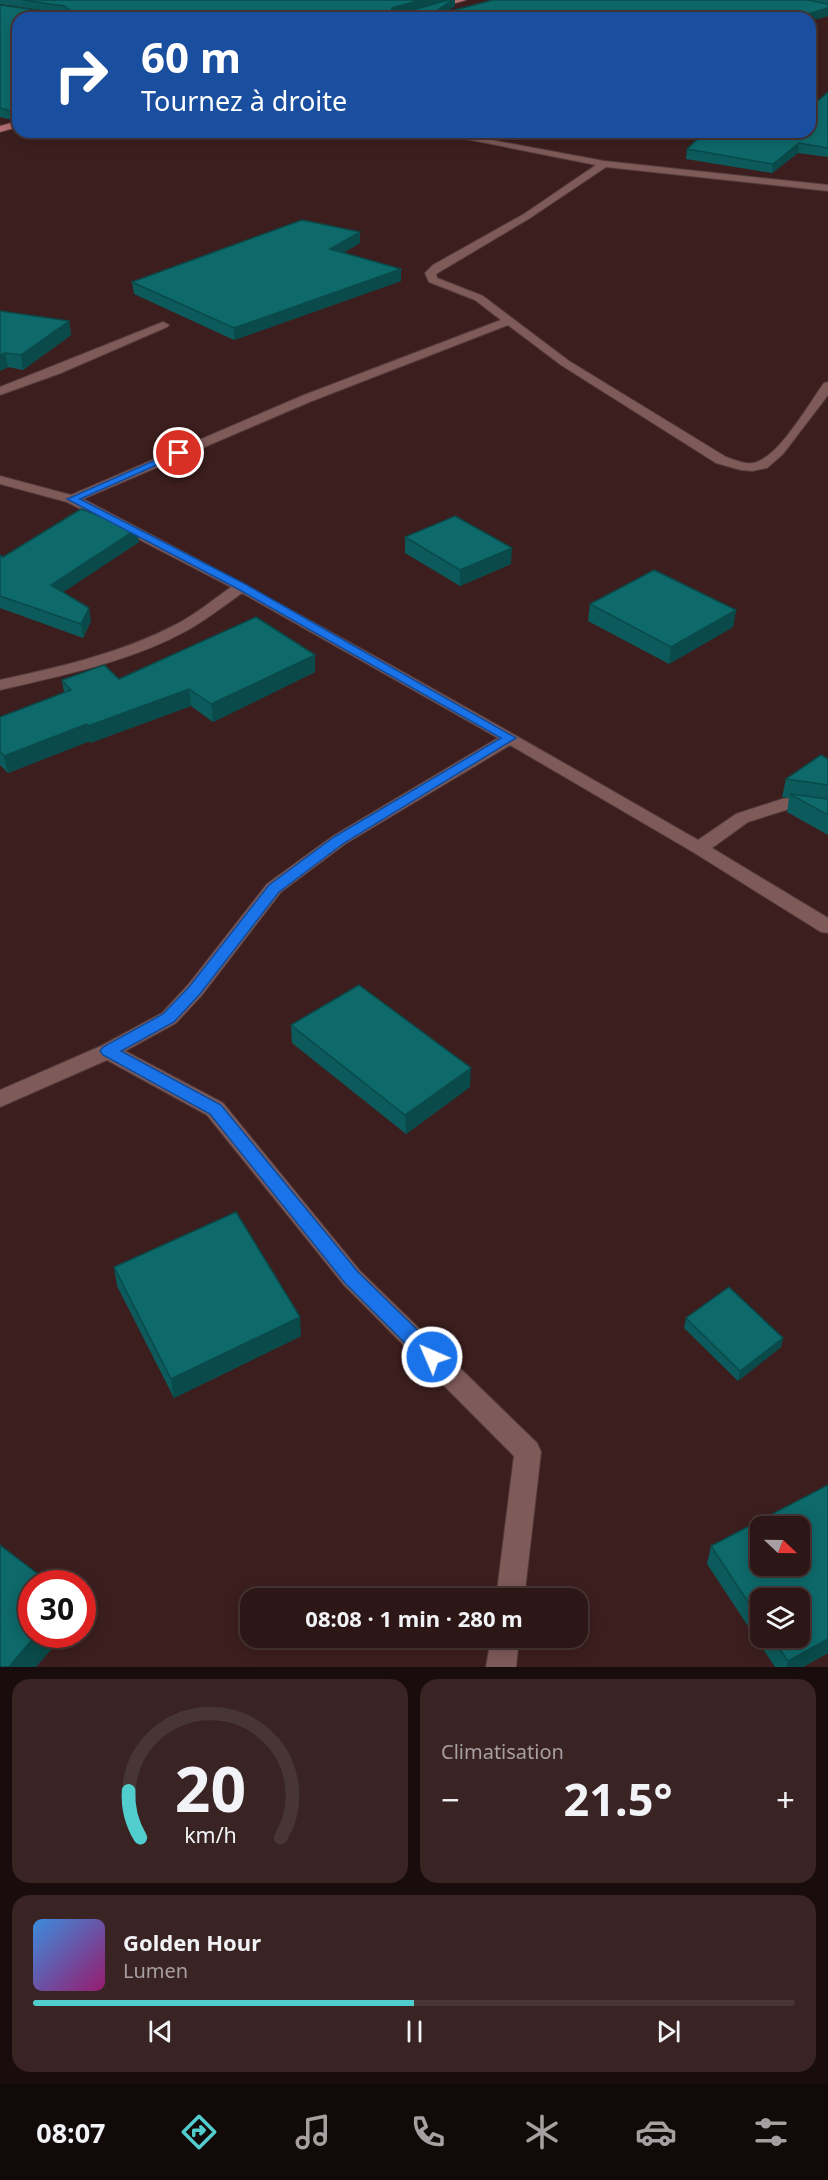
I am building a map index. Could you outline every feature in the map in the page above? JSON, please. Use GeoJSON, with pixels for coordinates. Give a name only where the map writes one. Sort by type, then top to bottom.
{"type":"FeatureCollection","features":[{"type":"Feature","properties":{"kind":"main road"},"geometry":{"type":"LineString","coordinates":[[419,12],[463,0]]}},
{"type":"Feature","properties":{"kind":"street"},"geometry":{"type":"LineString","coordinates":[[467,138],[604,164],[828,188]]}},
{"type":"Feature","properties":{"kind":"street"},"geometry":{"type":"LineString","coordinates":[[604,164],[527,216],[430,273],[433,280],[479,298],[575,369],[721,460],[741,467],[761,466],[777,453],[828,386]]}},
{"type":"Feature","properties":{"kind":"street"},"geometry":{"type":"LineString","coordinates":[[72,499],[308,398],[509,321]]}},
{"type":"Feature","properties":{"kind":"street"},"geometry":{"type":"LineString","coordinates":[[0,391],[57,370],[163,325]]}},
{"type":"Feature","properties":{"kind":"street"},"geometry":{"type":"LineString","coordinates":[[0,480],[72,499],[242,587],[510,738],[699,848],[828,927]]}},
{"type":"Feature","properties":{"kind":"street"},"geometry":{"type":"LineString","coordinates":[[0,685],[58,672],[142,646],[184,625],[242,587]]}},
{"type":"Feature","properties":{"kind":"street"},"geometry":{"type":"LineString","coordinates":[[0,1099],[108,1051],[169,1018],[195,990],[274,888],[339,840],[510,738]]}},
{"type":"Feature","properties":{"kind":"street"},"geometry":{"type":"LineString","coordinates":[[699,848],[742,818],[788,803],[828,810]]}},
{"type":"Feature","properties":{"kind":"street"},"geometry":{"type":"LineString","coordinates":[[108,1051],[215,1109],[352,1278],[528,1452],[511,1588]]}},
{"type":"Feature","properties":{"kind":"street"},"geometry":{"type":"LineString","coordinates":[[501,1667],[504,1648]]}},
{"type":"Feature","properties":{"kind":"building"},"geometry":{"type":"Polygon","coordinates":[[[22,0],[420,0],[391,10],[406,12],[68,12],[70,10],[64,6],[22,0]]]}},
{"type":"Feature","properties":{"kind":"building"},"geometry":{"type":"Polygon","coordinates":[[[448,0],[452,0],[435,12],[406,12],[448,0]]]}},
{"type":"Feature","properties":{"kind":"building"},"geometry":{"type":"Polygon","coordinates":[[[493,0],[808,0],[828,4],[828,8],[814,12],[447,12],[493,0]]]}},
{"type":"Feature","properties":{"kind":"building"},"geometry":{"type":"Polygon","coordinates":[[[0,5],[50,12],[12,12],[11,111],[0,108],[0,5]]]}},
{"type":"Feature","properties":{"kind":"building"},"geometry":{"type":"Polygon","coordinates":[[[828,92],[828,148],[799,143],[773,164],[687,149],[699,138],[816,138],[816,103],[828,92]]]}},
{"type":"Feature","properties":{"kind":"building"},"geometry":{"type":"Polygon","coordinates":[[[302,220],[360,232],[330,249],[401,269],[234,328],[132,282],[302,220]]]}},
{"type":"Feature","properties":{"kind":"building"},"geometry":{"type":"Polygon","coordinates":[[[0,311],[69,321],[21,355],[5,353],[0,355],[0,311]]]}},
{"type":"Feature","properties":{"kind":"building"},"geometry":{"type":"Polygon","coordinates":[[[81,509],[137,529],[51,585],[89,608],[81,624],[0,596],[0,555],[3,557],[81,509]]]}},
{"type":"Feature","properties":{"kind":"building"},"geometry":{"type":"Polygon","coordinates":[[[455,516],[512,548],[460,570],[405,537],[455,516]]]}},
{"type":"Feature","properties":{"kind":"building"},"geometry":{"type":"Polygon","coordinates":[[[654,570],[736,610],[671,647],[590,604],[654,570]]]}},
{"type":"Feature","properties":{"kind":"building"},"geometry":{"type":"Polygon","coordinates":[[[256,617],[315,655],[211,704],[189,689],[88,726],[87,724],[4,756],[0,751],[0,717],[71,690],[62,680],[104,665],[119,679],[256,617]]]}},
{"type":"Feature","properties":{"kind":"building"},"geometry":{"type":"Polygon","coordinates":[[[821,755],[828,759],[828,785],[786,779],[821,755]]]}},
{"type":"Feature","properties":{"kind":"building"},"geometry":{"type":"Polygon","coordinates":[[[790,794],[828,799],[828,815],[790,794]]]}},
{"type":"Feature","properties":{"kind":"building"},"geometry":{"type":"Polygon","coordinates":[[[359,985],[471,1068],[405,1115],[291,1025],[359,985]]]}},
{"type":"Feature","properties":{"kind":"building"},"geometry":{"type":"Polygon","coordinates":[[[236,1212],[300,1317],[171,1379],[114,1267],[236,1212]]]}},
{"type":"Feature","properties":{"kind":"building"},"geometry":{"type":"Polygon","coordinates":[[[729,1287],[783,1338],[740,1371],[686,1318],[729,1287]]]}},
{"type":"Feature","properties":{"kind":"building"},"geometry":{"type":"Polygon","coordinates":[[[828,1485],[828,1639],[788,1661],[779,1648],[810,1648],[810,1588],[750,1588],[750,1605],[711,1546],[750,1526],[750,1576],[810,1576],[810,1516],[769,1516],[828,1485]]]}},
{"type":"Feature","properties":{"kind":"building"},"geometry":{"type":"Polygon","coordinates":[[[0,1545],[33,1570],[18,1570],[18,1648],[25,1648],[9,1667],[0,1667],[0,1545]]]}},
{"type":"Feature","properties":{"kind":"route"},"geometry":{"type":"LineString","coordinates":[[179,453],[72,499],[242,587],[510,738],[397,803],[339,840],[274,888],[195,990],[169,1018],[108,1051],[215,1109],[352,1278],[432,1357]]}}]}
